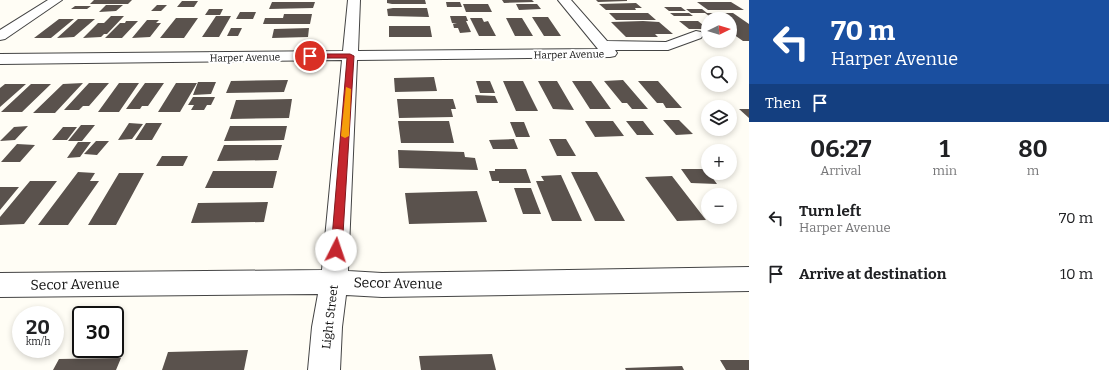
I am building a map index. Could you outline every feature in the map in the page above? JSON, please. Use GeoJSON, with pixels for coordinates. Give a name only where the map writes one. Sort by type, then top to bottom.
{"type":"FeatureCollection","features":[{"type":"Feature","properties":{"kind":"street"},"geometry":{"type":"LineString","coordinates":[[0,36],[56,0]]}},
{"type":"Feature","properties":{"kind":"street","name":"Light Street"},"geometry":{"type":"LineString","coordinates":[[324,370],[327,327],[334,282],[354,0]]}},
{"type":"Feature","properties":{"kind":"street"},"geometry":{"type":"LineString","coordinates":[[564,0],[607,49]]}},
{"type":"Feature","properties":{"kind":"street","name":"Harper Avenue"},"geometry":{"type":"LineString","coordinates":[[0,59],[350,56],[607,49],[668,46],[696,35]]}},
{"type":"Feature","properties":{"kind":"street","name":"Secor Avenue"},"geometry":{"type":"LineString","coordinates":[[0,285],[334,282],[382,285],[749,279]]}},
{"type":"Feature","properties":{"kind":"building"},"geometry":{"type":"Polygon","coordinates":[[[94,0],[132,0],[128,4],[90,4],[94,0]]]}},
{"type":"Feature","properties":{"kind":"building"},"geometry":{"type":"Polygon","coordinates":[[[387,0],[425,0],[426,4],[392,4],[387,3],[387,0]]]}},
{"type":"Feature","properties":{"kind":"building"},"geometry":{"type":"Polygon","coordinates":[[[502,0],[532,0],[534,2],[504,3],[502,0]]]}},
{"type":"Feature","properties":{"kind":"building"},"geometry":{"type":"Polygon","coordinates":[[[596,0],[627,0],[627,1],[598,2],[596,0]]]}},
{"type":"Feature","properties":{"kind":"building"},"geometry":{"type":"Polygon","coordinates":[[[182,1],[198,1],[194,7],[177,7],[182,1]]]}},
{"type":"Feature","properties":{"kind":"building"},"geometry":{"type":"Polygon","coordinates":[[[272,2],[315,2],[313,8],[269,9],[272,2]]]}},
{"type":"Feature","properties":{"kind":"building"},"geometry":{"type":"Polygon","coordinates":[[[446,2],[460,2],[462,7],[447,7],[446,2]]]}},
{"type":"Feature","properties":{"kind":"building"},"geometry":{"type":"Polygon","coordinates":[[[697,2],[731,2],[744,10],[708,10],[697,2]]]}},
{"type":"Feature","properties":{"kind":"building"},"geometry":{"type":"Polygon","coordinates":[[[636,3],[642,8],[635,8],[636,10],[606,10],[599,4],[636,3]]]}},
{"type":"Feature","properties":{"kind":"building"},"geometry":{"type":"Polygon","coordinates":[[[463,4],[488,4],[492,12],[466,12],[463,4]]]}},
{"type":"Feature","properties":{"kind":"building"},"geometry":{"type":"Polygon","coordinates":[[[516,4],[537,4],[541,9],[519,10],[516,4]]]}},
{"type":"Feature","properties":{"kind":"building"},"geometry":{"type":"Polygon","coordinates":[[[106,5],[123,5],[116,11],[99,12],[106,5]]]}},
{"type":"Feature","properties":{"kind":"building"},"geometry":{"type":"Polygon","coordinates":[[[157,5],[167,5],[161,11],[151,11],[157,5]]]}},
{"type":"Feature","properties":{"kind":"building"},"geometry":{"type":"Polygon","coordinates":[[[75,6],[91,6],[87,9],[71,9],[75,6]]]}},
{"type":"Feature","properties":{"kind":"building"},"geometry":{"type":"Polygon","coordinates":[[[664,7],[681,7],[686,11],[669,11],[664,7]]]}},
{"type":"Feature","properties":{"kind":"building"},"geometry":{"type":"Polygon","coordinates":[[[427,8],[429,17],[388,16],[387,9],[427,8]]]}},
{"type":"Feature","properties":{"kind":"building"},"geometry":{"type":"Polygon","coordinates":[[[209,9],[223,9],[220,15],[205,15],[209,9]]]}},
{"type":"Feature","properties":{"kind":"building"},"geometry":{"type":"Polygon","coordinates":[[[686,9],[702,9],[706,12],[701,13],[691,13],[686,9]]]}},
{"type":"Feature","properties":{"kind":"building"},"geometry":{"type":"Polygon","coordinates":[[[240,12],[256,12],[253,19],[236,19],[240,12]]]}},
{"type":"Feature","properties":{"kind":"building"},"geometry":{"type":"Polygon","coordinates":[[[609,13],[648,13],[656,20],[616,20],[609,13]]]}},
{"type":"Feature","properties":{"kind":"building"},"geometry":{"type":"Polygon","coordinates":[[[670,13],[689,13],[693,16],[674,16],[670,13]]]}},
{"type":"Feature","properties":{"kind":"building"},"geometry":{"type":"Polygon","coordinates":[[[284,14],[312,14],[310,24],[263,24],[265,18],[283,18],[284,14]]]}},
{"type":"Feature","properties":{"kind":"building"},"geometry":{"type":"Polygon","coordinates":[[[111,16],[124,16],[107,34],[104,34],[101,37],[83,38],[98,23],[104,23],[111,16]]]}},
{"type":"Feature","properties":{"kind":"building"},"geometry":{"type":"Polygon","coordinates":[[[216,16],[231,16],[219,37],[202,37],[216,16]]]}},
{"type":"Feature","properties":{"kind":"building"},"geometry":{"type":"Polygon","coordinates":[[[450,16],[466,16],[468,21],[466,21],[471,32],[460,33],[458,28],[454,28],[453,24],[457,24],[452,23],[450,16]]]}},
{"type":"Feature","properties":{"kind":"building"},"geometry":{"type":"Polygon","coordinates":[[[737,16],[749,24],[749,41],[743,41],[737,37],[737,16]]]}},
{"type":"Feature","properties":{"kind":"building"},"geometry":{"type":"Polygon","coordinates":[[[532,17],[548,17],[561,36],[544,36],[532,17]]]}},
{"type":"Feature","properties":{"kind":"building"},"geometry":{"type":"Polygon","coordinates":[[[176,18],[198,18],[184,38],[160,38],[176,18]]]}},
{"type":"Feature","properties":{"kind":"building"},"geometry":{"type":"Polygon","coordinates":[[[470,18],[482,18],[484,22],[488,21],[496,36],[479,36],[470,18]]]}},
{"type":"Feature","properties":{"kind":"building"},"geometry":{"type":"Polygon","coordinates":[[[506,18],[522,18],[533,36],[515,36],[506,18]]]}},
{"type":"Feature","properties":{"kind":"building"},"geometry":{"type":"Polygon","coordinates":[[[59,19],[74,19],[51,38],[34,38],[59,19]]]}},
{"type":"Feature","properties":{"kind":"building"},"geometry":{"type":"Polygon","coordinates":[[[78,19],[95,19],[74,37],[57,38],[78,19]]]}},
{"type":"Feature","properties":{"kind":"building"},"geometry":{"type":"Polygon","coordinates":[[[147,20],[159,20],[156,23],[161,23],[150,37],[132,38],[147,20]]]}},
{"type":"Feature","properties":{"kind":"building"},"geometry":{"type":"Polygon","coordinates":[[[126,21],[138,21],[122,38],[105,38],[120,23],[125,23],[126,21]]]}},
{"type":"Feature","properties":{"kind":"building"},"geometry":{"type":"Polygon","coordinates":[[[679,21],[698,21],[701,23],[701,29],[689,29],[679,21]]]}},
{"type":"Feature","properties":{"kind":"building"},"geometry":{"type":"Polygon","coordinates":[[[611,22],[659,22],[673,34],[655,34],[658,37],[626,37],[611,22]]]}},
{"type":"Feature","properties":{"kind":"building"},"geometry":{"type":"Polygon","coordinates":[[[389,26],[430,26],[432,37],[389,37],[389,26]]]}},
{"type":"Feature","properties":{"kind":"building"},"geometry":{"type":"Polygon","coordinates":[[[231,28],[242,28],[238,36],[227,36],[231,28]]]}},
{"type":"Feature","properties":{"kind":"building"},"geometry":{"type":"Polygon","coordinates":[[[309,28],[308,37],[272,38],[274,29],[309,28]]]}},
{"type":"Feature","properties":{"kind":"building"},"geometry":{"type":"Polygon","coordinates":[[[434,77],[437,91],[395,92],[394,78],[434,77]]]}},
{"type":"Feature","properties":{"kind":"building"},"geometry":{"type":"Polygon","coordinates":[[[288,80],[284,92],[226,93],[231,81],[288,80]]]}},
{"type":"Feature","properties":{"kind":"building"},"geometry":{"type":"Polygon","coordinates":[[[623,80],[648,109],[632,109],[627,103],[622,103],[604,81],[623,80]]]}},
{"type":"Feature","properties":{"kind":"building"},"geometry":{"type":"Polygon","coordinates":[[[476,81],[490,81],[495,93],[480,93],[476,81]]]}},
{"type":"Feature","properties":{"kind":"building"},"geometry":{"type":"Polygon","coordinates":[[[503,81],[523,81],[538,111],[516,111],[503,81]]]}},
{"type":"Feature","properties":{"kind":"building"},"geometry":{"type":"Polygon","coordinates":[[[538,81],[557,81],[574,110],[553,109],[538,81]]]}},
{"type":"Feature","properties":{"kind":"building"},"geometry":{"type":"Polygon","coordinates":[[[572,81],[591,81],[611,109],[590,109],[572,81]]]}},
{"type":"Feature","properties":{"kind":"building"},"geometry":{"type":"Polygon","coordinates":[[[638,81],[658,81],[682,108],[666,108],[663,103],[657,103],[638,81]]]}},
{"type":"Feature","properties":{"kind":"building"},"geometry":{"type":"Polygon","coordinates":[[[198,82],[216,82],[211,94],[193,95],[198,82]]]}},
{"type":"Feature","properties":{"kind":"building"},"geometry":{"type":"Polygon","coordinates":[[[83,83],[55,113],[33,113],[63,84],[83,83]]]}},
{"type":"Feature","properties":{"kind":"building"},"geometry":{"type":"Polygon","coordinates":[[[89,83],[109,83],[89,106],[83,106],[79,110],[64,110],[89,83]]]}},
{"type":"Feature","properties":{"kind":"building"},"geometry":{"type":"Polygon","coordinates":[[[119,83],[139,83],[119,112],[98,112],[119,83]]]}},
{"type":"Feature","properties":{"kind":"building"},"geometry":{"type":"Polygon","coordinates":[[[145,83],[164,83],[148,106],[142,106],[140,109],[126,109],[145,83]]]}},
{"type":"Feature","properties":{"kind":"building"},"geometry":{"type":"Polygon","coordinates":[[[176,83],[197,83],[180,112],[158,112],[176,83]]]}},
{"type":"Feature","properties":{"kind":"building"},"geometry":{"type":"Polygon","coordinates":[[[5,84],[26,84],[0,107],[0,88],[5,84]]]}},
{"type":"Feature","properties":{"kind":"building"},"geometry":{"type":"Polygon","coordinates":[[[31,84],[51,84],[22,112],[1,112],[31,84]]]}},
{"type":"Feature","properties":{"kind":"building"},"geometry":{"type":"Polygon","coordinates":[[[475,95],[495,96],[498,103],[477,103],[475,95]]]}},
{"type":"Feature","properties":{"kind":"building"},"geometry":{"type":"Polygon","coordinates":[[[193,97],[215,97],[211,105],[207,105],[204,110],[191,110],[194,105],[188,105],[193,97]]]}},
{"type":"Feature","properties":{"kind":"building"},"geometry":{"type":"Polygon","coordinates":[[[292,99],[289,118],[230,119],[236,100],[292,99]]]}},
{"type":"Feature","properties":{"kind":"building"},"geometry":{"type":"Polygon","coordinates":[[[397,99],[453,99],[456,109],[451,109],[453,117],[399,118],[397,99]]]}},
{"type":"Feature","properties":{"kind":"building"},"geometry":{"type":"Polygon","coordinates":[[[739,109],[749,109],[749,118],[739,109]]]}},
{"type":"Feature","properties":{"kind":"building"},"geometry":{"type":"Polygon","coordinates":[[[663,120],[679,120],[693,134],[676,135],[663,120]]]}},
{"type":"Feature","properties":{"kind":"building"},"geometry":{"type":"Polygon","coordinates":[[[398,121],[449,121],[454,143],[401,143],[398,121]]]}},
{"type":"Feature","properties":{"kind":"building"},"geometry":{"type":"Polygon","coordinates":[[[585,121],[613,121],[624,136],[595,137],[585,121]]]}},
{"type":"Feature","properties":{"kind":"building"},"geometry":{"type":"Polygon","coordinates":[[[626,121],[643,121],[654,135],[637,135],[626,121]]]}},
{"type":"Feature","properties":{"kind":"building"},"geometry":{"type":"Polygon","coordinates":[[[510,122],[524,122],[530,137],[516,137],[510,122]]]}},
{"type":"Feature","properties":{"kind":"building"},"geometry":{"type":"Polygon","coordinates":[[[129,123],[143,124],[132,139],[118,140],[129,123]]]}},
{"type":"Feature","properties":{"kind":"building"},"geometry":{"type":"Polygon","coordinates":[[[146,123],[162,123],[152,140],[135,140],[146,123]]]}},
{"type":"Feature","properties":{"kind":"building"},"geometry":{"type":"Polygon","coordinates":[[[81,125],[95,125],[82,141],[68,141],[81,125]]]}},
{"type":"Feature","properties":{"kind":"building"},"geometry":{"type":"Polygon","coordinates":[[[28,126],[15,140],[0,141],[14,127],[28,126]]]}},
{"type":"Feature","properties":{"kind":"building"},"geometry":{"type":"Polygon","coordinates":[[[230,126],[287,126],[284,140],[224,141],[230,126]]]}},
{"type":"Feature","properties":{"kind":"building"},"geometry":{"type":"Polygon","coordinates":[[[63,127],[77,127],[67,140],[52,140],[63,127]]]}},
{"type":"Feature","properties":{"kind":"building"},"geometry":{"type":"Polygon","coordinates":[[[514,139],[518,149],[493,149],[489,140],[514,139]]]}},
{"type":"Feature","properties":{"kind":"building"},"geometry":{"type":"Polygon","coordinates":[[[549,139],[566,139],[576,156],[557,156],[549,139]]]}},
{"type":"Feature","properties":{"kind":"building"},"geometry":{"type":"Polygon","coordinates":[[[96,141],[109,141],[97,155],[84,154],[96,141]]]}},
{"type":"Feature","properties":{"kind":"building"},"geometry":{"type":"Polygon","coordinates":[[[78,142],[91,142],[80,157],[67,158],[78,142]]]}},
{"type":"Feature","properties":{"kind":"building"},"geometry":{"type":"Polygon","coordinates":[[[17,144],[35,145],[20,162],[1,162],[17,144]]]}},
{"type":"Feature","properties":{"kind":"building"},"geometry":{"type":"Polygon","coordinates":[[[224,145],[282,145],[278,160],[217,161],[224,145]]]}},
{"type":"Feature","properties":{"kind":"building"},"geometry":{"type":"Polygon","coordinates":[[[398,150],[464,152],[465,157],[475,158],[478,170],[399,168],[398,150]]]}},
{"type":"Feature","properties":{"kind":"building"},"geometry":{"type":"Polygon","coordinates":[[[162,156],[188,156],[183,166],[156,166],[162,156]]]}},
{"type":"Feature","properties":{"kind":"building"},"geometry":{"type":"Polygon","coordinates":[[[495,169],[526,169],[531,183],[499,183],[499,181],[492,181],[489,171],[495,171],[495,169]]]}},
{"type":"Feature","properties":{"kind":"building"},"geometry":{"type":"Polygon","coordinates":[[[681,169],[701,169],[701,180],[714,180],[717,184],[691,183],[681,169]]]}},
{"type":"Feature","properties":{"kind":"building"},"geometry":{"type":"Polygon","coordinates":[[[213,171],[277,171],[273,188],[205,188],[213,171]]]}},
{"type":"Feature","properties":{"kind":"building"},"geometry":{"type":"Polygon","coordinates":[[[78,172],[95,173],[90,181],[99,181],[68,225],[38,225],[78,172]]]}},
{"type":"Feature","properties":{"kind":"building"},"geometry":{"type":"Polygon","coordinates":[[[571,172],[597,172],[625,221],[595,221],[571,172]]]}},
{"type":"Feature","properties":{"kind":"building"},"geometry":{"type":"Polygon","coordinates":[[[119,173],[144,173],[116,225],[88,225],[119,173]]]}},
{"type":"Feature","properties":{"kind":"building"},"geometry":{"type":"Polygon","coordinates":[[[561,175],[582,221],[552,221],[536,181],[544,181],[541,176],[561,175]]]}},
{"type":"Feature","properties":{"kind":"building"},"geometry":{"type":"Polygon","coordinates":[[[672,176],[701,214],[701,220],[677,221],[645,177],[672,176]]]}},
{"type":"Feature","properties":{"kind":"building"},"geometry":{"type":"Polygon","coordinates":[[[30,181],[57,181],[24,224],[0,225],[0,217],[30,181]]]}},
{"type":"Feature","properties":{"kind":"building"},"geometry":{"type":"Polygon","coordinates":[[[0,187],[19,187],[0,210],[0,187]]]}},
{"type":"Feature","properties":{"kind":"building"},"geometry":{"type":"Polygon","coordinates":[[[514,188],[531,188],[541,214],[523,214],[514,188]]]}},
{"type":"Feature","properties":{"kind":"building"},"geometry":{"type":"Polygon","coordinates":[[[477,191],[487,222],[409,224],[405,193],[477,191]]]}},
{"type":"Feature","properties":{"kind":"building"},"geometry":{"type":"Polygon","coordinates":[[[268,202],[264,222],[191,223],[198,203],[268,202]]]}},
{"type":"Feature","properties":{"kind":"building"},"geometry":{"type":"Polygon","coordinates":[[[248,350],[244,370],[162,370],[168,352],[248,350]]]}},
{"type":"Feature","properties":{"kind":"building"},"geometry":{"type":"Polygon","coordinates":[[[492,354],[496,370],[421,370],[419,356],[492,354]]]}},
{"type":"Feature","properties":{"kind":"building"},"geometry":{"type":"Polygon","coordinates":[[[121,358],[116,370],[53,370],[59,359],[121,358]]]}},
{"type":"Feature","properties":{"kind":"building"},"geometry":{"type":"Polygon","coordinates":[[[720,360],[749,360],[749,370],[726,370],[720,360]]]}},
{"type":"Feature","properties":{"kind":"building"},"geometry":{"type":"Polygon","coordinates":[[[682,366],[684,370],[626,370],[625,368],[682,366]]]}},
{"type":"Feature","properties":{"kind":"slow traffic"},"geometry":{"type":"LineString","coordinates":[[345,136],[348,89]]}},
{"type":"Feature","properties":{"kind":"route"},"geometry":{"type":"LineString","coordinates":[[310,56],[350,56],[336,250]]}}]}
